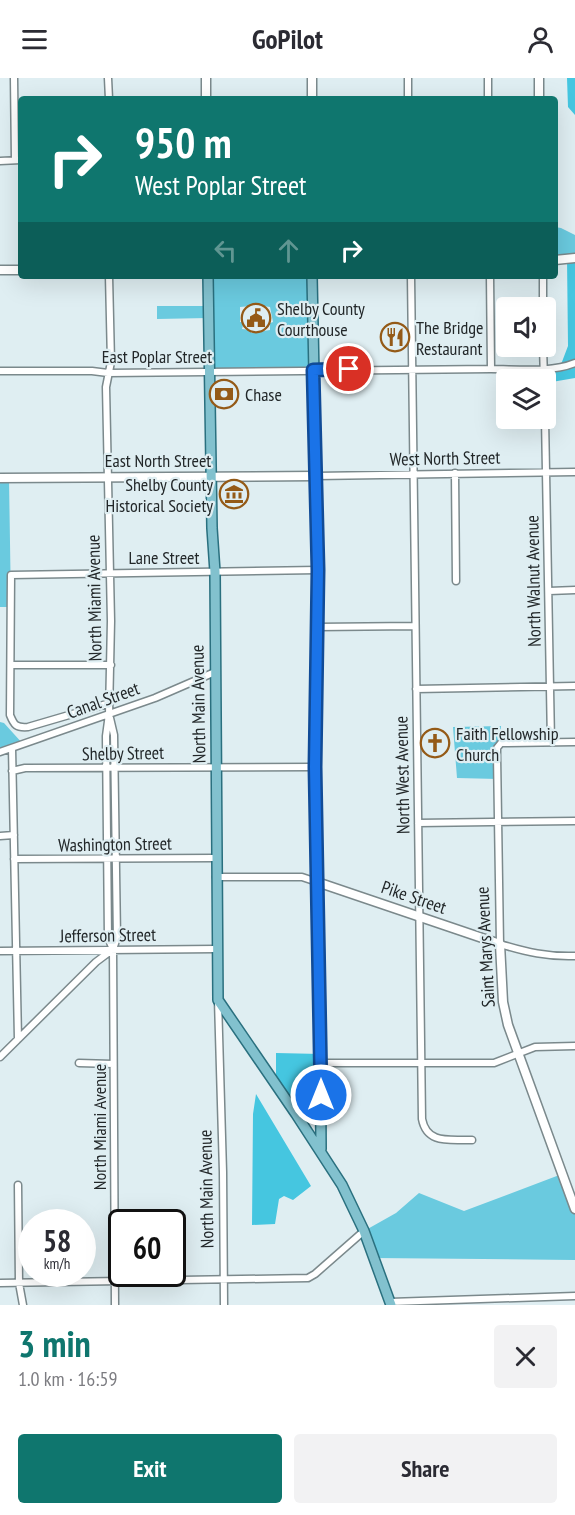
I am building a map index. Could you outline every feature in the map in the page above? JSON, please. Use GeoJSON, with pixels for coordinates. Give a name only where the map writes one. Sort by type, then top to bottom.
{"type":"FeatureCollection","features":[{"type":"Feature","properties":{"kind":"main road"},"geometry":{"type":"LineString","coordinates":[[206,78],[206,96]]}},
{"type":"Feature","properties":{"kind":"main road"},"geometry":{"type":"LineString","coordinates":[[312,78],[312,96]]}},
{"type":"Feature","properties":{"kind":"main road"},"geometry":{"type":"LineString","coordinates":[[539,78],[539,96]]}},
{"type":"Feature","properties":{"kind":"main road"},"geometry":{"type":"LineString","coordinates":[[558,260],[575,258]]}},
{"type":"Feature","properties":{"kind":"main road"},"geometry":{"type":"LineString","coordinates":[[0,270],[18,270]]}},
{"type":"Feature","properties":{"kind":"main road","name":"North Main Avenue"},"geometry":{"type":"LineString","coordinates":[[208,279],[214,572],[218,1000]]}},
{"type":"Feature","properties":{"kind":"main road"},"geometry":{"type":"LineString","coordinates":[[312,279],[318,570],[315,767],[321,1151]]}},
{"type":"Feature","properties":{"kind":"main road","name":"East North Street"},"geometry":{"type":"LineString","coordinates":[[0,478],[316,476]]}},
{"type":"Feature","properties":{"kind":"main road","name":"Pike Street"},"geometry":{"type":"LineString","coordinates":[[317,882],[500,944]]}},
{"type":"Feature","properties":{"kind":"main road","name":"Saint Marys Avenue"},"geometry":{"type":"LineString","coordinates":[[500,944],[503,1002],[508,1025],[575,1209]]}},
{"type":"Feature","properties":{"kind":"main road"},"geometry":{"type":"LineString","coordinates":[[218,1000],[342,1185],[364,1231],[391,1303]]}},
{"type":"Feature","properties":{"kind":"main road"},"geometry":{"type":"LineString","coordinates":[[296,1114],[310,1124],[317,1121],[321,1112]]}},
{"type":"Feature","properties":{"kind":"street"},"geometry":{"type":"LineString","coordinates":[[0,161],[18,160],[14,78]]}},
{"type":"Feature","properties":{"kind":"street"},"geometry":{"type":"LineString","coordinates":[[108,78],[109,96]]}},
{"type":"Feature","properties":{"kind":"street"},"geometry":{"type":"LineString","coordinates":[[408,78],[408,96]]}},
{"type":"Feature","properties":{"kind":"street"},"geometry":{"type":"LineString","coordinates":[[488,78],[488,96]]}},
{"type":"Feature","properties":{"kind":"street","name":"North Miami Avenue"},"geometry":{"type":"LineString","coordinates":[[109,279],[111,354],[106,387],[111,665],[106,769],[108,938],[113,949]]}},
{"type":"Feature","properties":{"kind":"street","name":"North West Avenue"},"geometry":{"type":"LineString","coordinates":[[411,279],[422,1119],[424,1129],[429,1136],[472,1140]]}},
{"type":"Feature","properties":{"kind":"street"},"geometry":{"type":"LineString","coordinates":[[490,279],[491,369]]}},
{"type":"Feature","properties":{"kind":"street"},"geometry":{"type":"LineString","coordinates":[[543,279],[543,297]]}},
{"type":"Feature","properties":{"kind":"street"},"geometry":{"type":"LineString","coordinates":[[544,357],[544,368]]}},
{"type":"Feature","properties":{"kind":"street","name":"East Poplar Street"},"geometry":{"type":"LineString","coordinates":[[0,371],[108,373],[491,369],[544,368],[569,366],[575,363]]}},
{"type":"Feature","properties":{"kind":"street","name":"North Walnut Avenue"},"geometry":{"type":"LineString","coordinates":[[545,429],[552,742]]}},
{"type":"Feature","properties":{"kind":"street","name":"West North Street"},"geometry":{"type":"LineString","coordinates":[[316,476],[575,472]]}},
{"type":"Feature","properties":{"kind":"street"},"geometry":{"type":"LineString","coordinates":[[455,473],[456,581]]}},
{"type":"Feature","properties":{"kind":"street","name":"Lane Street"},"geometry":{"type":"LineString","coordinates":[[11,665],[11,575],[318,570]]}},
{"type":"Feature","properties":{"kind":"street"},"geometry":{"type":"LineString","coordinates":[[549,591],[575,590]]}},
{"type":"Feature","properties":{"kind":"street"},"geometry":{"type":"LineString","coordinates":[[317,627],[415,626]]}},
{"type":"Feature","properties":{"kind":"street"},"geometry":{"type":"LineString","coordinates":[[110,703],[28,727],[19,728],[14,724],[10,715],[11,665],[111,665]]}},
{"type":"Feature","properties":{"kind":"street","name":"Canal Street"},"geometry":{"type":"LineString","coordinates":[[0,752],[110,714],[214,672]]}},
{"type":"Feature","properties":{"kind":"street"},"geometry":{"type":"LineString","coordinates":[[416,689],[575,686]]}},
{"type":"Feature","properties":{"kind":"street","name":"North Miami Avenue"},"geometry":{"type":"LineString","coordinates":[[110,714],[114,735],[117,938],[113,949],[114,1209]]}},
{"type":"Feature","properties":{"kind":"street"},"geometry":{"type":"LineString","coordinates":[[552,742],[575,742]]}},
{"type":"Feature","properties":{"kind":"street","name":"Saint Marys Avenue"},"geometry":{"type":"LineString","coordinates":[[500,944],[497,748],[501,743],[552,742]]}},
{"type":"Feature","properties":{"kind":"street"},"geometry":{"type":"LineString","coordinates":[[12,748],[18,1039]]}},
{"type":"Feature","properties":{"kind":"street","name":"Shelby Street"},"geometry":{"type":"LineString","coordinates":[[12,771],[25,768],[315,767]]}},
{"type":"Feature","properties":{"kind":"street"},"geometry":{"type":"LineString","coordinates":[[418,823],[575,820]]}},
{"type":"Feature","properties":{"kind":"street"},"geometry":{"type":"LineString","coordinates":[[0,836],[14,835]]}},
{"type":"Feature","properties":{"kind":"street","name":"Washington Street"},"geometry":{"type":"LineString","coordinates":[[14,859],[215,858]]}},
{"type":"Feature","properties":{"kind":"street"},"geometry":{"type":"LineString","coordinates":[[216,877],[302,877],[317,882]]}},
{"type":"Feature","properties":{"kind":"street"},"geometry":{"type":"LineString","coordinates":[[500,944],[530,954],[550,957],[575,956]]}},
{"type":"Feature","properties":{"kind":"street"},"geometry":{"type":"LineString","coordinates":[[0,1057],[96,962],[113,949]]}},
{"type":"Feature","properties":{"kind":"street","name":"Jefferson Street"},"geometry":{"type":"LineString","coordinates":[[0,951],[216,949]]}},
{"type":"Feature","properties":{"kind":"street","name":"North Main Avenue"},"geometry":{"type":"LineString","coordinates":[[218,1000],[224,1172],[224,1305]]}},
{"type":"Feature","properties":{"kind":"street"},"geometry":{"type":"LineString","coordinates":[[219,1036],[222,1028],[226,1026],[238,1030]]}},
{"type":"Feature","properties":{"kind":"street"},"geometry":{"type":"LineString","coordinates":[[321,1063],[494,1063],[535,1047],[575,1046]]}},
{"type":"Feature","properties":{"kind":"street"},"geometry":{"type":"LineString","coordinates":[[79,1063],[113,1064]]}},
{"type":"Feature","properties":{"kind":"street"},"geometry":{"type":"LineString","coordinates":[[18,1185],[18,1209]]}},
{"type":"Feature","properties":{"kind":"street"},"geometry":{"type":"LineString","coordinates":[[186,1279],[308,1278],[364,1231]]}},
{"type":"Feature","properties":{"kind":"street"},"geometry":{"type":"LineString","coordinates":[[0,1283],[18,1283]]}},
{"type":"Feature","properties":{"kind":"street"},"geometry":{"type":"LineString","coordinates":[[20,1287],[23,1305]]}},
{"type":"Feature","properties":{"kind":"street","name":"North Miami Avenue"},"geometry":{"type":"LineString","coordinates":[[115,1287],[115,1305]]}},
{"type":"Feature","properties":{"kind":"street"},"geometry":{"type":"LineString","coordinates":[[391,1303],[507,1302],[575,1296]]}},
{"type":"Feature","properties":{"kind":"shaded area"},"geometry":{"type":"Polygon","coordinates":[[[567,78],[575,78],[575,115],[568,107],[567,78]]]}},
{"type":"Feature","properties":{"kind":"shaded area"},"geometry":{"type":"Polygon","coordinates":[[[558,228],[575,235],[575,258],[558,260],[558,228]]]}},
{"type":"Feature","properties":{"kind":"shaded area"},"geometry":{"type":"Polygon","coordinates":[[[567,258],[575,258],[575,378],[556,381],[556,369],[544,368],[560,367],[568,346],[567,258]]]}},
{"type":"Feature","properties":{"kind":"shaded area"},"geometry":{"type":"Polygon","coordinates":[[[208,279],[312,279],[313,370],[210,371],[208,318],[157,319],[157,306],[208,306],[208,279]],[[251,304],[251,306],[240,307],[240,322],[244,322],[242,329],[251,330],[251,333],[270,330],[270,323],[273,322],[270,307],[251,304]]]}},
{"type":"Feature","properties":{"kind":"shaded area"},"geometry":{"type":"Polygon","coordinates":[[[0,478],[9,478],[11,607],[0,607],[0,478]]]}},
{"type":"Feature","properties":{"kind":"shaded area"},"geometry":{"type":"Polygon","coordinates":[[[109,714],[114,735],[117,938],[113,949],[108,938],[106,769],[109,714]]]}},
{"type":"Feature","properties":{"kind":"shaded area"},"geometry":{"type":"Polygon","coordinates":[[[0,722],[4,723],[23,744],[0,752],[0,722]]]}},
{"type":"Feature","properties":{"kind":"shaded area"},"geometry":{"type":"Polygon","coordinates":[[[501,726],[501,743],[497,748],[498,779],[457,778],[453,727],[501,726]]]}},
{"type":"Feature","properties":{"kind":"shaded area"},"geometry":{"type":"Polygon","coordinates":[[[276,1053],[321,1054],[317,1121],[307,1123],[276,1084],[276,1053]]]}},
{"type":"Feature","properties":{"kind":"shaded area"},"geometry":{"type":"Polygon","coordinates":[[[256,1094],[311,1186],[293,1200],[284,1196],[279,1199],[275,1224],[252,1225],[253,1114],[256,1094]]]}},
{"type":"Feature","properties":{"kind":"shaded area"},"geometry":{"type":"Polygon","coordinates":[[[562,1174],[575,1209],[575,1260],[374,1258],[364,1231],[396,1213],[419,1193],[464,1211],[562,1174]]]}},
{"type":"Feature","properties":{"kind":"place","name":"Shelby County Courthouse"},"geometry":{"type":"Point","coordinates":[256,318]}},
{"type":"Feature","properties":{"kind":"place","name":"The Bridge Restaurant"},"geometry":{"type":"Point","coordinates":[395,337]}},
{"type":"Feature","properties":{"kind":"place","name":"Chase"},"geometry":{"type":"Point","coordinates":[224,394]}},
{"type":"Feature","properties":{"kind":"place","name":"Shelby County Historical Society"},"geometry":{"type":"Point","coordinates":[234,494]}},
{"type":"Feature","properties":{"kind":"place","name":"Faith Fellowship Church"},"geometry":{"type":"Point","coordinates":[435,743]}},
{"type":"Feature","properties":{"kind":"route"},"geometry":{"type":"LineString","coordinates":[[321,1095],[315,767],[318,570],[313,370],[349,369]]}}]}
